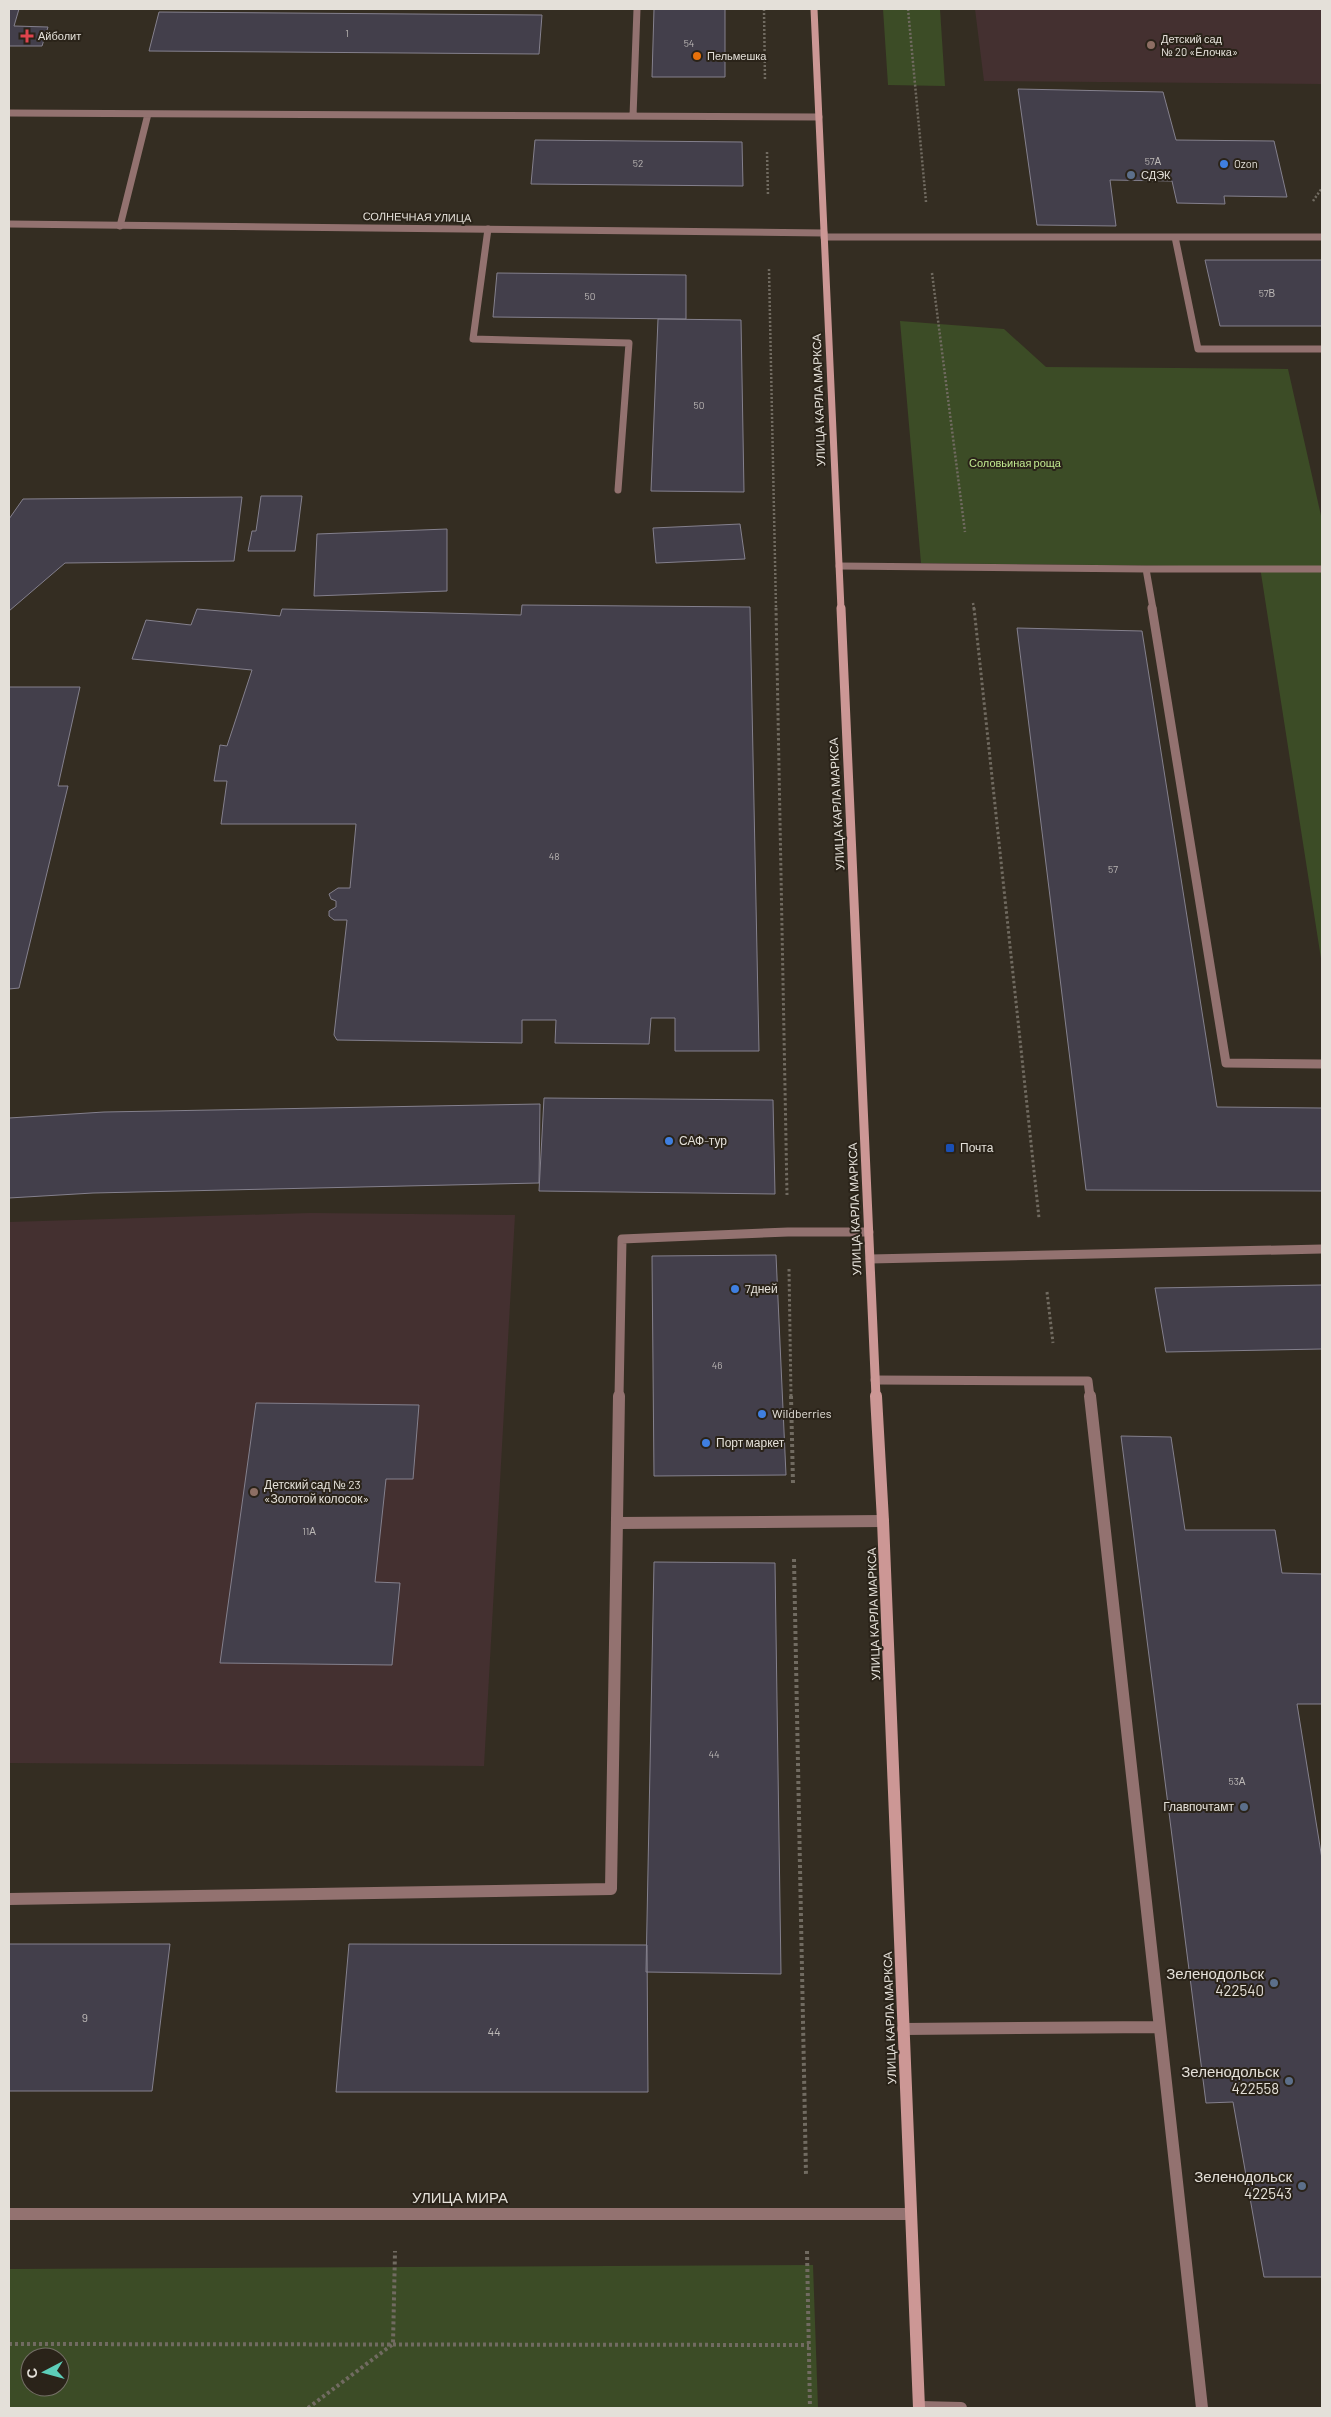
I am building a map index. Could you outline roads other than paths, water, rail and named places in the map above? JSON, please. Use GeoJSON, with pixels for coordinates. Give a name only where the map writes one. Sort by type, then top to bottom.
{"type":"FeatureCollection","features":[{"type":"Feature","properties":{"kind":"street"},"geometry":{"type":"LineString","coordinates":[[633,116],[636,9]]}},
{"type":"Feature","properties":{"kind":"street","name":"УЛИЦА КАРЛА МАРКСА"},"geometry":{"type":"LineString","coordinates":[[814,9],[874,1380],[883,1521],[919,2408]]}},
{"type":"Feature","properties":{"kind":"street"},"geometry":{"type":"LineString","coordinates":[[9,113],[819,117]]}},
{"type":"Feature","properties":{"kind":"street"},"geometry":{"type":"LineString","coordinates":[[120,226],[148,114]]}},
{"type":"Feature","properties":{"kind":"street","name":"СОЛНЕЧНАЯ УЛИЦА"},"geometry":{"type":"LineString","coordinates":[[9,224],[488,229],[929,237],[1322,237]]}},
{"type":"Feature","properties":{"kind":"street"},"geometry":{"type":"LineString","coordinates":[[488,229],[473,339],[629,343],[618,490]]}},
{"type":"Feature","properties":{"kind":"street"},"geometry":{"type":"LineString","coordinates":[[1175,237],[1198,349],[1322,349]]}},
{"type":"Feature","properties":{"kind":"street"},"geometry":{"type":"LineString","coordinates":[[839,566],[1322,569]]}},
{"type":"Feature","properties":{"kind":"street"},"geometry":{"type":"LineString","coordinates":[[1146,569],[1226,1063],[1322,1064]]}},
{"type":"Feature","properties":{"kind":"street"},"geometry":{"type":"LineString","coordinates":[[9,1899],[611,1889],[619,1523],[622,1239],[788,1232],[868,1232]]}},
{"type":"Feature","properties":{"kind":"street"},"geometry":{"type":"LineString","coordinates":[[870,1259],[1322,1249]]}},
{"type":"Feature","properties":{"kind":"street"},"geometry":{"type":"LineString","coordinates":[[874,1380],[1088,1381],[1202,2408]]}},
{"type":"Feature","properties":{"kind":"street"},"geometry":{"type":"LineString","coordinates":[[619,1523],[883,1521]]}},
{"type":"Feature","properties":{"kind":"street"},"geometry":{"type":"LineString","coordinates":[[903,2029],[1159,2027]]}},
{"type":"Feature","properties":{"kind":"street","name":"УЛИЦА МИРА"},"geometry":{"type":"LineString","coordinates":[[9,2214],[911,2214]]}},
{"type":"Feature","properties":{"kind":"street"},"geometry":{"type":"LineString","coordinates":[[919,2408],[961,2408]]}},
{"type":"Feature","properties":{"kind":"place","name":"Айболит"},"geometry":{"type":"Point","coordinates":[27,36]}},
{"type":"Feature","properties":{"kind":"place","name":"Детский сад № 20 «Ёлочка»"},"geometry":{"type":"Point","coordinates":[1151,45]}},
{"type":"Feature","properties":{"kind":"place","name":"Пельмешка"},"geometry":{"type":"Point","coordinates":[697,56]}},
{"type":"Feature","properties":{"kind":"place","name":"Ozon"},"geometry":{"type":"Point","coordinates":[1224,164]}},
{"type":"Feature","properties":{"kind":"place","name":"СДЭК"},"geometry":{"type":"Point","coordinates":[1131,175]}},
{"type":"Feature","properties":{"kind":"place","name":"САФ-тур"},"geometry":{"type":"Point","coordinates":[669,1141]}},
{"type":"Feature","properties":{"kind":"place","name":"Почта"},"geometry":{"type":"Point","coordinates":[950,1148]}},
{"type":"Feature","properties":{"kind":"place","name":"7дней"},"geometry":{"type":"Point","coordinates":[735,1289]}},
{"type":"Feature","properties":{"kind":"place","name":"Wildberries"},"geometry":{"type":"Point","coordinates":[762,1414]}},
{"type":"Feature","properties":{"kind":"place","name":"Порт маркет"},"geometry":{"type":"Point","coordinates":[706,1443]}},
{"type":"Feature","properties":{"kind":"place","name":"Детский сад № 23 «Золотой колосок»"},"geometry":{"type":"Point","coordinates":[254,1492]}},
{"type":"Feature","properties":{"kind":"place","name":"Главпочтамт"},"geometry":{"type":"Point","coordinates":[1244,1807]}},
{"type":"Feature","properties":{"kind":"place","name":"Зеленодольск 422540"},"geometry":{"type":"Point","coordinates":[1274,1983]}},
{"type":"Feature","properties":{"kind":"place","name":"Зеленодольск 422558"},"geometry":{"type":"Point","coordinates":[1289,2081]}},
{"type":"Feature","properties":{"kind":"place","name":"Зеленодольск 422543"},"geometry":{"type":"Point","coordinates":[1302,2186]}},
{"type":"Feature","properties":{"kind":"park label","name":"Соловьиная роща"},"geometry":{"type":"Point","coordinates":[1015,463]}}]}
